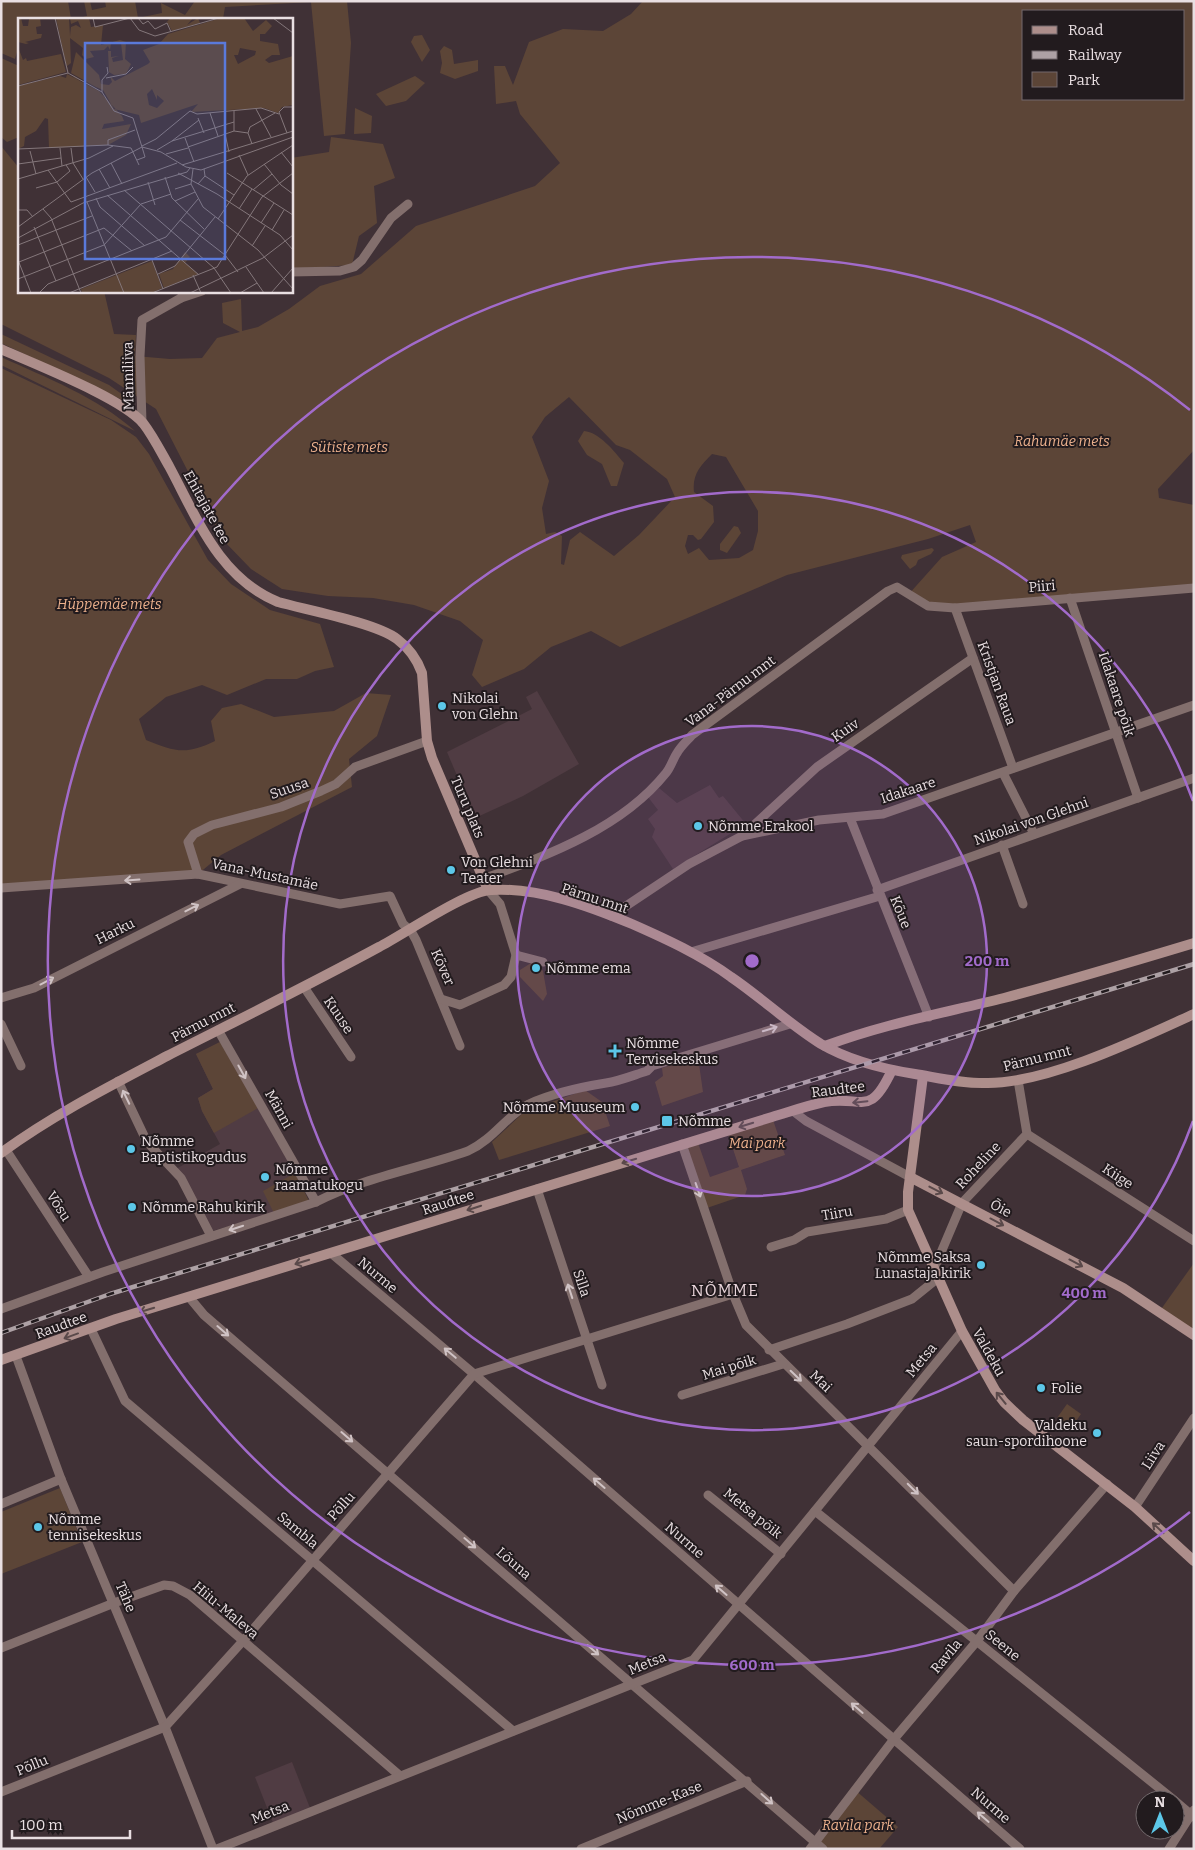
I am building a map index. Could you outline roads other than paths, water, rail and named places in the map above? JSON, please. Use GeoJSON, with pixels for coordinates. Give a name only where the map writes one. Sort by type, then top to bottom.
{"type":"FeatureCollection","features":[{"type":"Feature","properties":{"kind":"street"},"geometry":{"type":"LineString","coordinates":[[292,272],[340,270],[354,267],[362,260],[391,218],[408,204]]}},
{"type":"Feature","properties":{"kind":"street"},"geometry":{"type":"LineString","coordinates":[[183,294],[196,292]]}},
{"type":"Feature","properties":{"kind":"street","name":"Männiliiva"},"geometry":{"type":"LineString","coordinates":[[142,423],[140,370],[142,320],[183,294]]}},
{"type":"Feature","properties":{"kind":"street","name":"Ehitajate tee"},"geometry":{"type":"LineString","coordinates":[[1,349],[107,399],[124,408],[142,423],[161,451],[210,544],[220,558],[246,584],[264,596],[278,602],[388,633],[406,647],[418,663],[422,673],[426,698],[427,737]]}},
{"type":"Feature","properties":{"kind":"street","name":"Piiri"},"geometry":{"type":"LineString","coordinates":[[897,587],[928,606],[955,608],[1194,588]]}},
{"type":"Feature","properties":{"kind":"street","name":"Vana-Pärnu mnt"},"geometry":{"type":"LineString","coordinates":[[483,878],[581,838],[609,824],[650,790],[667,772],[678,751],[692,735],[888,591],[897,587]]}},
{"type":"Feature","properties":{"kind":"street","name":"Idakaare põik"},"geometry":{"type":"LineString","coordinates":[[1070,598],[1138,798]]}},
{"type":"Feature","properties":{"kind":"street","name":"Kristjan Raua"},"geometry":{"type":"LineString","coordinates":[[955,608],[1013,768]]}},
{"type":"Feature","properties":{"kind":"street","name":"Kuiv"},"geometry":{"type":"LineString","coordinates":[[742,836],[817,766],[973,658]]}},
{"type":"Feature","properties":{"kind":"street","name":"Idakaare"},"geometry":{"type":"LineString","coordinates":[[611,916],[689,864],[742,836],[819,820],[883,814],[1194,705]]}},
{"type":"Feature","properties":{"kind":"street","name":"Suusa"},"geometry":{"type":"LineString","coordinates":[[198,874],[188,842],[194,834],[212,825],[281,807],[321,792],[336,784],[355,766],[427,737]]}},
{"type":"Feature","properties":{"kind":"street","name":"Turu plats"},"geometry":{"type":"LineString","coordinates":[[427,737],[432,758],[488,890]]}},
{"type":"Feature","properties":{"kind":"street"},"geometry":{"type":"LineString","coordinates":[[1003,773],[1034,834]]}},
{"type":"Feature","properties":{"kind":"street","name":"Nikolai von Glehni"},"geometry":{"type":"LineString","coordinates":[[691,952],[879,893],[1002,845],[1193,781]]}},
{"type":"Feature","properties":{"kind":"street","name":"Kõue"},"geometry":{"type":"LineString","coordinates":[[850,818],[929,1017]]}},
{"type":"Feature","properties":{"kind":"street"},"geometry":{"type":"LineString","coordinates":[[1002,845],[1023,904]]}},
{"type":"Feature","properties":{"kind":"street","name":"Vana-Mustamäe"},"geometry":{"type":"LineString","coordinates":[[1,888],[198,874],[340,904],[390,896],[403,924],[411,931]]}},
{"type":"Feature","properties":{"kind":"street","name":"Harku"},"geometry":{"type":"LineString","coordinates":[[1,998],[34,988],[240,884]]}},
{"type":"Feature","properties":{"kind":"street"},"geometry":{"type":"LineString","coordinates":[[488,890],[500,904],[516,955],[543,962]]}},
{"type":"Feature","properties":{"kind":"street","name":"Pärnu mnt"},"geometry":{"type":"LineString","coordinates":[[4,1151],[56,1116],[118,1082],[411,931],[450,907],[488,890],[522,892],[562,899],[611,916],[691,952],[733,978],[790,1024],[825,1046],[866,1063],[923,1076],[988,1084],[1018,1080],[1088,1059],[1194,1014]]}},
{"type":"Feature","properties":{"kind":"street","name":"Kõver"},"geometry":{"type":"LineString","coordinates":[[411,931],[441,998],[460,1004],[504,984],[511,978],[516,955]]}},
{"type":"Feature","properties":{"kind":"street"},"geometry":{"type":"LineString","coordinates":[[825,1046],[900,1021],[929,1017],[1070,981],[1194,942]]}},
{"type":"Feature","properties":{"kind":"street","name":"Kuuse"},"geometry":{"type":"LineString","coordinates":[[304,987],[351,1057]]}},
{"type":"Feature","properties":{"kind":"street"},"geometry":{"type":"LineString","coordinates":[[441,998],[460,1046]]}},
{"type":"Feature","properties":{"kind":"street"},"geometry":{"type":"LineString","coordinates":[[1,1024],[21,1066]]}},
{"type":"Feature","properties":{"kind":"street"},"geometry":{"type":"LineString","coordinates":[[1,1309],[89,1277],[316,1202],[344,1188],[376,1177],[468,1151],[496,1134],[516,1113],[528,1105],[606,1080],[647,1071],[657,1064],[790,1024]]}},
{"type":"Feature","properties":{"kind":"street","name":"Männi"},"geometry":{"type":"LineString","coordinates":[[218,1030],[316,1202]]}},
{"type":"Feature","properties":{"kind":"street","name":"Raudtee"},"geometry":{"type":"LineString","coordinates":[[1,1360],[189,1297],[792,1111],[835,1101],[853,1104],[871,1100],[882,1090],[892,1070]]}},
{"type":"Feature","properties":{"kind":"street","name":"Valdeku"},"geometry":{"type":"LineString","coordinates":[[923,1076],[910,1177],[908,1210],[962,1331],[995,1390],[1004,1402],[1023,1420],[1135,1506],[1194,1561]]}},
{"type":"Feature","properties":{"kind":"street"},"geometry":{"type":"LineString","coordinates":[[1018,1080],[1027,1134]]}},
{"type":"Feature","properties":{"kind":"street"},"geometry":{"type":"LineString","coordinates":[[118,1082],[147,1142],[181,1178],[212,1236]]}},
{"type":"Feature","properties":{"kind":"street","name":"Õie"},"geometry":{"type":"LineString","coordinates":[[792,1111],[806,1121],[910,1177],[1123,1288],[1194,1335]]}},
{"type":"Feature","properties":{"kind":"street","name":"Roheline"},"geometry":{"type":"LineString","coordinates":[[769,1350],[847,1324],[912,1299],[936,1274],[962,1203],[1027,1134]]}},
{"type":"Feature","properties":{"kind":"street","name":"Kiige"},"geometry":{"type":"LineString","coordinates":[[1027,1134],[1194,1241]]}},
{"type":"Feature","properties":{"kind":"street","name":"Mai"},"geometry":{"type":"LineString","coordinates":[[682,1144],[733,1294],[746,1326],[1014,1591]]}},
{"type":"Feature","properties":{"kind":"street","name":"Võsu"},"geometry":{"type":"LineString","coordinates":[[4,1151],[89,1277]]}},
{"type":"Feature","properties":{"kind":"street","name":"Silla"},"geometry":{"type":"LineString","coordinates":[[537,1190],[602,1385]]}},
{"type":"Feature","properties":{"kind":"street","name":"Tiiru"},"geometry":{"type":"LineString","coordinates":[[771,1246],[794,1240],[807,1232],[886,1219],[908,1210]]}},
{"type":"Feature","properties":{"kind":"street","name":"Nurme"},"geometry":{"type":"LineString","coordinates":[[331,1253],[474,1374],[1020,1849]]}},
{"type":"Feature","properties":{"kind":"street"},"geometry":{"type":"LineString","coordinates":[[474,1374],[733,1294]]}},
{"type":"Feature","properties":{"kind":"street","name":"Lõuna"},"geometry":{"type":"LineString","coordinates":[[189,1297],[204,1315],[747,1782],[787,1817],[813,1845],[823,1849]]}},
{"type":"Feature","properties":{"kind":"street","name":"Sambla"},"geometry":{"type":"LineString","coordinates":[[91,1329],[117,1389],[125,1401],[513,1731]]}},
{"type":"Feature","properties":{"kind":"street","name":"Metsa"},"geometry":{"type":"LineString","coordinates":[[217,1849],[693,1660],[962,1331]]}},
{"type":"Feature","properties":{"kind":"street","name":"Tähe"},"geometry":{"type":"LineString","coordinates":[[16,1356],[61,1479],[165,1727],[213,1849]]}},
{"type":"Feature","properties":{"kind":"street","name":"Mai põik"},"geometry":{"type":"LineString","coordinates":[[682,1395],[783,1364]]}},
{"type":"Feature","properties":{"kind":"street","name":"Põllu"},"geometry":{"type":"LineString","coordinates":[[1,1792],[165,1727],[242,1642],[474,1374]]}},
{"type":"Feature","properties":{"kind":"street","name":"Liiva"},"geometry":{"type":"LineString","coordinates":[[1135,1506],[1194,1418]]}},
{"type":"Feature","properties":{"kind":"street"},"geometry":{"type":"LineString","coordinates":[[1,1504],[61,1479]]}},
{"type":"Feature","properties":{"kind":"street","name":"Ravila"},"geometry":{"type":"LineString","coordinates":[[813,1845],[894,1739],[976,1641],[1014,1591],[1107,1484]]}},
{"type":"Feature","properties":{"kind":"street","name":"Metsa põik"},"geometry":{"type":"LineString","coordinates":[[708,1495],[781,1554]]}},
{"type":"Feature","properties":{"kind":"street","name":"Seene"},"geometry":{"type":"LineString","coordinates":[[815,1511],[1162,1790]]}},
{"type":"Feature","properties":{"kind":"street","name":"Hiiu-Maleva"},"geometry":{"type":"LineString","coordinates":[[1,1648],[114,1603],[164,1585],[173,1586],[190,1595],[399,1776]]}},
{"type":"Feature","properties":{"kind":"street","name":"Nõmme-Kase"},"geometry":{"type":"LineString","coordinates":[[581,1849],[747,1782]]}},
{"type":"Feature","properties":{"kind":"street"},"geometry":{"type":"LineString","coordinates":[[1169,1849],[1193,1814]]}},
{"type":"Feature","properties":{"kind":"railway"},"geometry":{"type":"LineString","coordinates":[[1,1333],[110,1294],[1194,964]]}},
{"type":"Feature","properties":{"kind":"place","name":"Nikolai von Glehn"},"geometry":{"type":"Point","coordinates":[442,706]}},
{"type":"Feature","properties":{"kind":"place","name":"Nõmme Erakool"},"geometry":{"type":"Point","coordinates":[698,826]}},
{"type":"Feature","properties":{"kind":"place","name":"Von Glehni Teater"},"geometry":{"type":"Point","coordinates":[451,870]}},
{"type":"Feature","properties":{"kind":"place","name":"Nõmme ema"},"geometry":{"type":"Point","coordinates":[536,968]}},
{"type":"Feature","properties":{"kind":"place","name":"Nõmme Tervisekeskus"},"geometry":{"type":"Point","coordinates":[615,1051]}},
{"type":"Feature","properties":{"kind":"place","name":"Nõmme Muuseum"},"geometry":{"type":"Point","coordinates":[635,1107]}},
{"type":"Feature","properties":{"kind":"place","name":"Nõmme"},"geometry":{"type":"Point","coordinates":[667,1121]}},
{"type":"Feature","properties":{"kind":"place","name":"Nõmme Baptistikogudus"},"geometry":{"type":"Point","coordinates":[131,1149]}},
{"type":"Feature","properties":{"kind":"place","name":"Nõmme raamatukogu"},"geometry":{"type":"Point","coordinates":[265,1177]}},
{"type":"Feature","properties":{"kind":"place","name":"Nõmme Rahu kirik"},"geometry":{"type":"Point","coordinates":[132,1207]}},
{"type":"Feature","properties":{"kind":"place","name":"Nõmme Saksa Lunastaja kirik"},"geometry":{"type":"Point","coordinates":[981,1265]}},
{"type":"Feature","properties":{"kind":"place","name":"Folie"},"geometry":{"type":"Point","coordinates":[1041,1388]}},
{"type":"Feature","properties":{"kind":"place","name":"Valdeku saun-spordihoone"},"geometry":{"type":"Point","coordinates":[1097,1433]}},
{"type":"Feature","properties":{"kind":"place","name":"Nõmme tennisekeskus"},"geometry":{"type":"Point","coordinates":[38,1527]}},
{"type":"Feature","properties":{"kind":"district","name":"NÕMME"},"geometry":{"type":"Point","coordinates":[725,1290]}},
{"type":"Feature","properties":{"kind":"park label","name":"Rahumäe mets"},"geometry":{"type":"Point","coordinates":[1062,441]}},
{"type":"Feature","properties":{"kind":"park label","name":"Sütiste mets"},"geometry":{"type":"Point","coordinates":[349,447]}},
{"type":"Feature","properties":{"kind":"park label","name":"Hüppemäe mets"},"geometry":{"type":"Point","coordinates":[109,604]}},
{"type":"Feature","properties":{"kind":"park label","name":"Mai park"},"geometry":{"type":"Point","coordinates":[757,1143]}},
{"type":"Feature","properties":{"kind":"park label","name":"Ravila park"},"geometry":{"type":"Point","coordinates":[858,1825]}}]}
